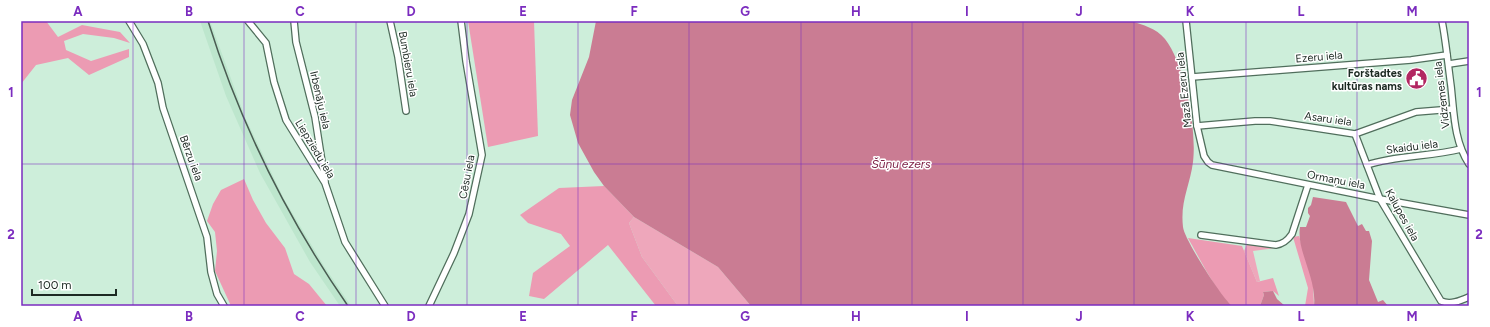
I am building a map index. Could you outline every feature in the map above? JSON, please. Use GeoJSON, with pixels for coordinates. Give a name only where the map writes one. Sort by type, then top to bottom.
{"type":"FeatureCollection","features":[{"type":"Feature","properties":{"kind":"street","name":"Bērzu iela"},"geometry":{"type":"LineString","coordinates":[[129,21],[143,44],[158,82],[163,108],[207,237],[211,272],[217,294],[224,306]]}},
{"type":"Feature","properties":{"kind":"street","name":"Liepziedu iela"},"geometry":{"type":"LineString","coordinates":[[248,21],[266,43],[274,82],[286,120],[325,183],[345,242],[385,306]]}},
{"type":"Feature","properties":{"kind":"street","name":"Irbenāju iela"},"geometry":{"type":"LineString","coordinates":[[294,21],[296,42],[315,117],[325,183]]}},
{"type":"Feature","properties":{"kind":"street","name":"Bumbieru iela"},"geometry":{"type":"LineString","coordinates":[[390,21],[398,57],[406,111]]}},
{"type":"Feature","properties":{"kind":"street","name":"Cēsu iela"},"geometry":{"type":"LineString","coordinates":[[429,306],[454,253],[469,214],[482,155],[466,61],[461,21]]}},
{"type":"Feature","properties":{"kind":"street","name":"Mazā Ezeru iela"},"geometry":{"type":"LineString","coordinates":[[1186,21],[1197,126],[1204,156]]}},
{"type":"Feature","properties":{"kind":"street","name":"Vidzemes iela"},"geometry":{"type":"LineString","coordinates":[[1442,21],[1456,132],[1461,149],[1469,164]]}},
{"type":"Feature","properties":{"kind":"street","name":"Ezeru iela"},"geometry":{"type":"LineString","coordinates":[[1192,77],[1411,60],[1447,55]]}},
{"type":"Feature","properties":{"kind":"street"},"geometry":{"type":"LineString","coordinates":[[1448,64],[1469,61]]}},
{"type":"Feature","properties":{"kind":"street","name":"Asaru iela"},"geometry":{"type":"LineString","coordinates":[[1197,126],[1270,121],[1355,134],[1416,112],[1453,109]]}},
{"type":"Feature","properties":{"kind":"street","name":"Kalupes iela"},"geometry":{"type":"LineString","coordinates":[[1355,134],[1380,199],[1441,301],[1446,304],[1469,297]]}},
{"type":"Feature","properties":{"kind":"street","name":"Skaidu iela"},"geometry":{"type":"LineString","coordinates":[[1367,165],[1378,162],[1441,154],[1461,149]]}},
{"type":"Feature","properties":{"kind":"street","name":"Ormaņu iela"},"geometry":{"type":"LineString","coordinates":[[1204,156],[1212,165],[1380,199],[1469,214]]}},
{"type":"Feature","properties":{"kind":"street"},"geometry":{"type":"LineString","coordinates":[[1201,235],[1276,245],[1288,241],[1292,234],[1308,184]]}},
{"type":"Feature","properties":{"kind":"shaded area"},"geometry":{"type":"Polygon","coordinates":[[[21,21],[46,21],[58,37],[82,25],[120,32],[130,43],[114,38],[83,34],[64,41],[66,50],[91,61],[129,49],[129,57],[89,75],[68,58],[36,65],[21,84],[21,21]]]}},
{"type":"Feature","properties":{"kind":"shaded area"},"geometry":{"type":"Polygon","coordinates":[[[200,21],[210,21],[245,117],[284,199],[324,266],[351,306],[340,306],[310,262],[260,173],[226,96],[200,21]]]}},
{"type":"Feature","properties":{"kind":"shaded area"},"geometry":{"type":"Polygon","coordinates":[[[468,21],[534,21],[538,136],[488,147],[468,21]]]}},
{"type":"Feature","properties":{"kind":"shaded area"},"geometry":{"type":"Polygon","coordinates":[[[244,179],[253,200],[266,223],[285,248],[294,274],[309,284],[327,306],[231,306],[215,271],[217,251],[215,232],[207,221],[213,204],[221,190],[244,179]]]}},
{"type":"Feature","properties":{"kind":"shaded area"},"geometry":{"type":"Polygon","coordinates":[[[604,186],[634,217],[629,223],[642,257],[678,306],[656,306],[608,245],[544,299],[529,296],[533,273],[570,246],[561,234],[528,223],[520,215],[559,188],[604,186]]]}},
{"type":"Feature","properties":{"kind":"shaded area"},"geometry":{"type":"Polygon","coordinates":[[[634,217],[718,267],[751,306],[678,306],[642,257],[629,223],[634,217]]]}},
{"type":"Feature","properties":{"kind":"shaded area"},"geometry":{"type":"Polygon","coordinates":[[[1299,236],[1313,283],[1314,306],[1305,306],[1308,288],[1293,237],[1299,236]]]}},
{"type":"Feature","properties":{"kind":"shaded area"},"geometry":{"type":"Polygon","coordinates":[[[1188,238],[1242,246],[1257,282],[1273,278],[1279,296],[1273,291],[1263,292],[1264,295],[1260,306],[1232,306],[1221,295],[1188,238]]]}},
{"type":"Feature","properties":{"kind":"shaded area"},"geometry":{"type":"Polygon","coordinates":[[[1247,244],[1282,247],[1253,251],[1260,281],[1257,282],[1244,251],[1247,244]]]}},
{"type":"Feature","properties":{"kind":"water","name":"Šūņu ezers"},"geometry":{"type":"Polygon","coordinates":[[[596,21],[1131,21],[1149,27],[1158,32],[1165,39],[1172,50],[1184,80],[1188,98],[1194,149],[1192,171],[1184,201],[1182,218],[1185,234],[1204,268],[1220,292],[1232,306],[751,306],[718,267],[634,217],[604,186],[594,172],[578,143],[570,115],[572,100],[589,57],[596,21]]]}},
{"type":"Feature","properties":{"kind":"water"},"geometry":{"type":"Polygon","coordinates":[[[1313,197],[1346,202],[1358,226],[1362,224],[1366,231],[1369,231],[1372,241],[1369,280],[1378,302],[1383,300],[1388,306],[1314,306],[1313,285],[1301,245],[1300,236],[1300,227],[1306,227],[1310,216],[1308,213],[1308,208],[1311,205],[1313,197]]]}},
{"type":"Feature","properties":{"kind":"water"},"geometry":{"type":"Polygon","coordinates":[[[1273,291],[1277,299],[1285,306],[1260,306],[1264,295],[1263,292],[1273,291]]]}},
{"type":"Feature","properties":{"kind":"railway"},"geometry":{"type":"LineString","coordinates":[[208,21],[235,96],[267,169],[305,239],[348,306]]}},
{"type":"Feature","properties":{"kind":"place","name":"Forštadtes kultūras nams"},"geometry":{"type":"Point","coordinates":[1417,79]}}]}
